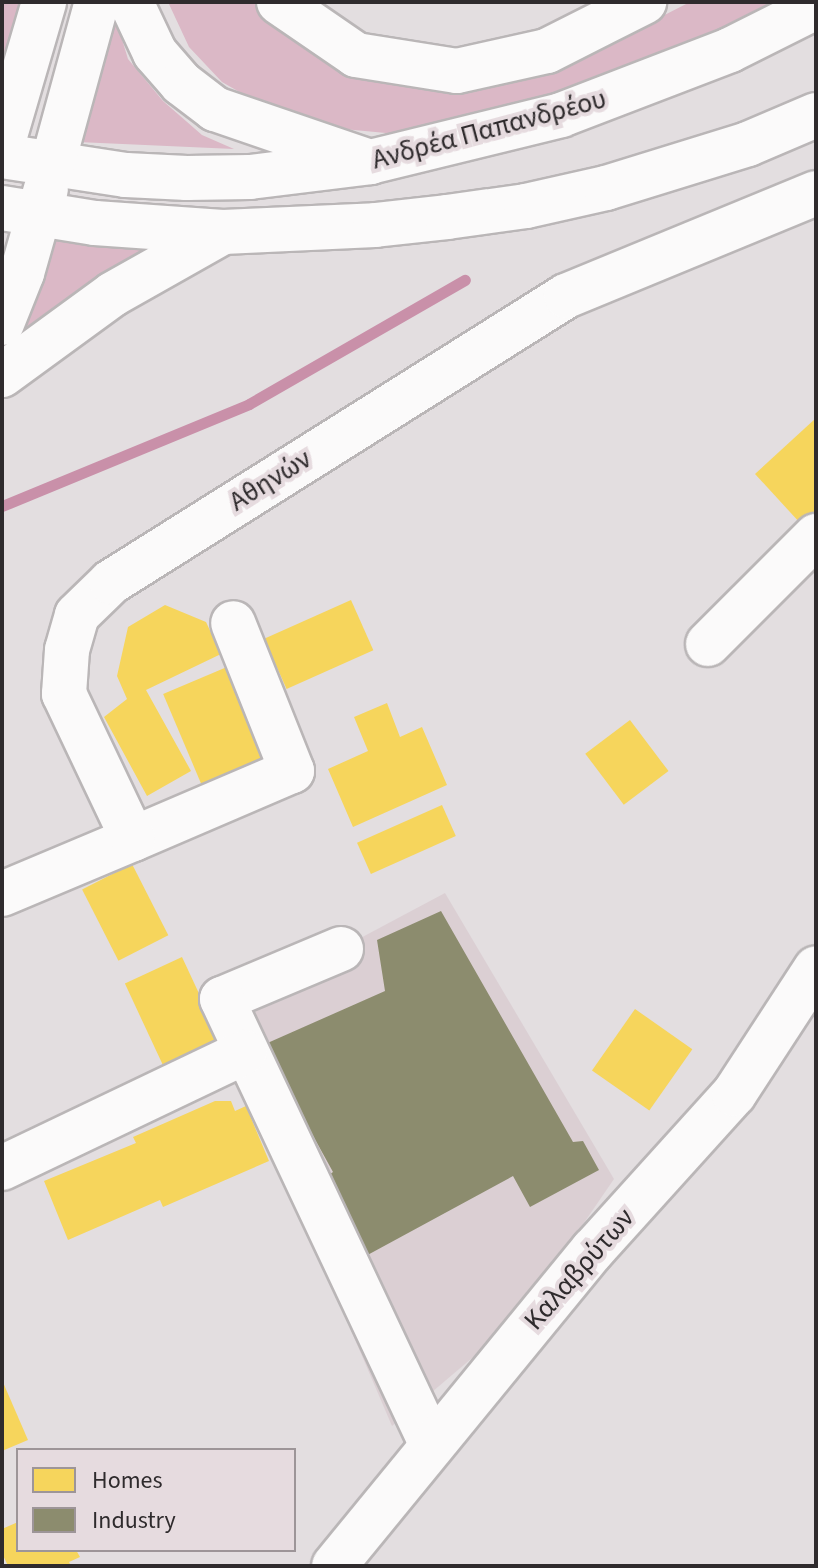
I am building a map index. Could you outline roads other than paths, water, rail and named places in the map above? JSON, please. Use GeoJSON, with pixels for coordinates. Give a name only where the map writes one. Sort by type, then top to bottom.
{"type":"FeatureCollection","features":[{"type":"Feature","properties":{"kind":"main road"},"geometry":{"type":"LineString","coordinates":[[2,146],[44,2]]}},
{"type":"Feature","properties":{"kind":"main road"},"geometry":{"type":"LineString","coordinates":[[2,323],[22,273],[20,211],[52,166],[97,2]]}},
{"type":"Feature","properties":{"kind":"main road"},"geometry":{"type":"LineString","coordinates":[[131,2],[155,53],[181,83],[215,109],[370,162]]}},
{"type":"Feature","properties":{"kind":"main road"},"geometry":{"type":"LineString","coordinates":[[279,2],[356,55],[457,71],[547,51],[644,2]]}},
{"type":"Feature","properties":{"kind":"main road","name":"Ανδρέα Παπανδρέου"},"geometry":{"type":"LineString","coordinates":[[2,156],[52,166],[187,178],[250,177],[370,162],[561,115],[692,66],[816,7]]}},
{"type":"Feature","properties":{"kind":"main road"},"geometry":{"type":"LineString","coordinates":[[20,211],[95,223],[223,232],[375,225],[526,206],[606,188],[748,144],[816,115]]}},
{"type":"Feature","properties":{"kind":"main road","name":"Αθηνών"},"geometry":{"type":"LineString","coordinates":[[133,839],[64,694],[67,650],[77,615],[111,582],[566,296],[816,193]]}},
{"type":"Feature","properties":{"kind":"main road"},"geometry":{"type":"LineString","coordinates":[[2,375],[113,294],[223,232]]}},
{"type":"Feature","properties":{"kind":"main road"},"geometry":{"type":"LineString","coordinates":[[708,644],[816,536]]}},
{"type":"Feature","properties":{"kind":"main road"},"geometry":{"type":"LineString","coordinates":[[2,894],[292,771],[233,623]]}},
{"type":"Feature","properties":{"kind":"main road"},"geometry":{"type":"LineString","coordinates":[[341,949],[222,999],[431,1444]]}},
{"type":"Feature","properties":{"kind":"main road","name":"Καλαβρύτων"},"geometry":{"type":"LineString","coordinates":[[334,1566],[593,1250],[734,1094],[816,968]]}},
{"type":"Feature","properties":{"kind":"main road"},"geometry":{"type":"LineString","coordinates":[[2,1168],[245,1052]]}},
{"type":"Feature","properties":{"kind":"waterway"},"geometry":{"type":"LineString","coordinates":[[2,506],[249,404],[465,280]]}}]}
